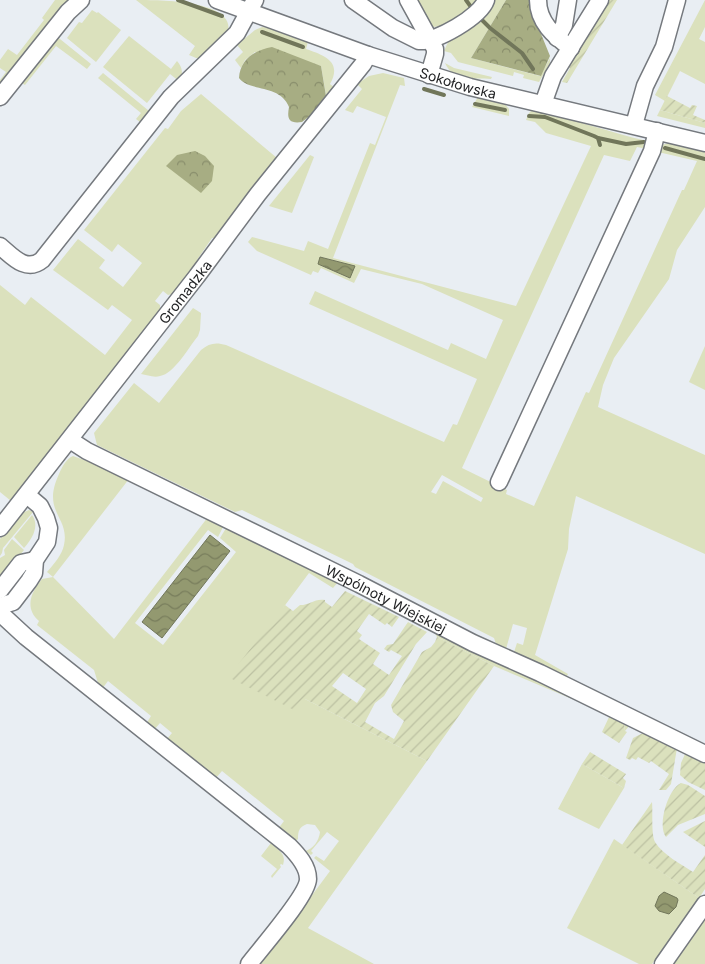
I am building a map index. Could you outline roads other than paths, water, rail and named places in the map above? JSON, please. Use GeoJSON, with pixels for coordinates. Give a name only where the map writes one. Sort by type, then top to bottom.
{"type":"FeatureCollection","features":[{"type":"Feature","properties":{"kind":"street"},"geometry":{"type":"LineString","coordinates":[[0,97],[68,12],[81,0]]}},
{"type":"Feature","properties":{"kind":"street","name":"Sokołowska"},"geometry":{"type":"LineString","coordinates":[[217,0],[254,9],[368,55],[429,75],[470,87],[705,143]]}},
{"type":"Feature","properties":{"kind":"street"},"geometry":{"type":"LineString","coordinates":[[0,246],[23,264],[34,265],[42,260],[157,113],[177,90],[231,41],[254,9],[265,0]]}},
{"type":"Feature","properties":{"kind":"street"},"geometry":{"type":"LineString","coordinates":[[353,0],[393,28],[419,41],[431,40],[448,32],[478,11],[486,0]]}},
{"type":"Feature","properties":{"kind":"street"},"geometry":{"type":"LineString","coordinates":[[408,0],[436,52],[429,75]]}},
{"type":"Feature","properties":{"kind":"street"},"geometry":{"type":"LineString","coordinates":[[538,0],[538,10],[544,22],[557,38],[571,48]]}},
{"type":"Feature","properties":{"kind":"street"},"geometry":{"type":"LineString","coordinates":[[557,38],[564,25],[568,0]]}},
{"type":"Feature","properties":{"kind":"street"},"geometry":{"type":"LineString","coordinates":[[543,104],[553,76],[600,0]]}},
{"type":"Feature","properties":{"kind":"street"},"geometry":{"type":"LineString","coordinates":[[634,126],[645,86],[664,47],[677,0]]}},
{"type":"Feature","properties":{"kind":"street","name":"Gromadzka"},"geometry":{"type":"LineString","coordinates":[[0,528],[70,440],[253,201],[363,64],[368,55]]}},
{"type":"Feature","properties":{"kind":"street"},"geometry":{"type":"LineString","coordinates":[[499,482],[652,151],[657,131]]}},
{"type":"Feature","properties":{"kind":"street","name":"Wspólnoty Wiejskiej"},"geometry":{"type":"LineString","coordinates":[[70,440],[87,452],[359,584],[458,636],[540,673],[705,754]]}},
{"type":"Feature","properties":{"kind":"street"},"geometry":{"type":"LineString","coordinates":[[0,606],[13,602],[29,581],[34,573],[36,560],[47,542],[49,528],[46,518],[40,506],[27,495]]}},
{"type":"Feature","properties":{"kind":"street"},"geometry":{"type":"LineString","coordinates":[[0,590],[21,563],[36,560]]}},
{"type":"Feature","properties":{"kind":"street"},"geometry":{"type":"LineString","coordinates":[[0,613],[26,637],[289,846],[299,857],[308,873],[307,886],[300,898],[249,964]]}},
{"type":"Feature","properties":{"kind":"street"},"geometry":{"type":"LineString","coordinates":[[663,964],[705,904]]}},
{"type":"Feature","properties":{"kind":"water"},"geometry":{"type":"Polygon","coordinates":[[[320,257],[355,266],[350,278],[318,264],[320,257]]]}},
{"type":"Feature","properties":{"kind":"water"},"geometry":{"type":"Polygon","coordinates":[[[210,535],[230,551],[162,638],[142,622],[210,535]]]}},
{"type":"Feature","properties":{"kind":"water"},"geometry":{"type":"Polygon","coordinates":[[[664,892],[678,900],[676,907],[669,914],[659,911],[655,906],[659,896],[664,892]]]}},
{"type":"Feature","properties":{"kind":"waterway"},"geometry":{"type":"LineString","coordinates":[[178,0],[222,16]]}},
{"type":"Feature","properties":{"kind":"waterway"},"geometry":{"type":"LineString","coordinates":[[466,0],[471,7]]}},
{"type":"Feature","properties":{"kind":"waterway"},"geometry":{"type":"LineString","coordinates":[[480,18],[489,27]]}},
{"type":"Feature","properties":{"kind":"waterway"},"geometry":{"type":"LineString","coordinates":[[490,28],[522,53],[533,69]]}},
{"type":"Feature","properties":{"kind":"waterway"},"geometry":{"type":"LineString","coordinates":[[262,32],[303,47]]}},
{"type":"Feature","properties":{"kind":"waterway"},"geometry":{"type":"LineString","coordinates":[[424,89],[444,95]]}},
{"type":"Feature","properties":{"kind":"waterway"},"geometry":{"type":"LineString","coordinates":[[475,104],[505,110]]}},
{"type":"Feature","properties":{"kind":"waterway"},"geometry":{"type":"LineString","coordinates":[[529,116],[545,117],[594,136],[598,138],[600,145]]}},
{"type":"Feature","properties":{"kind":"waterway"},"geometry":{"type":"LineString","coordinates":[[598,138],[626,144],[644,142]]}},
{"type":"Feature","properties":{"kind":"waterway"},"geometry":{"type":"LineString","coordinates":[[665,148],[705,159]]}}]}
